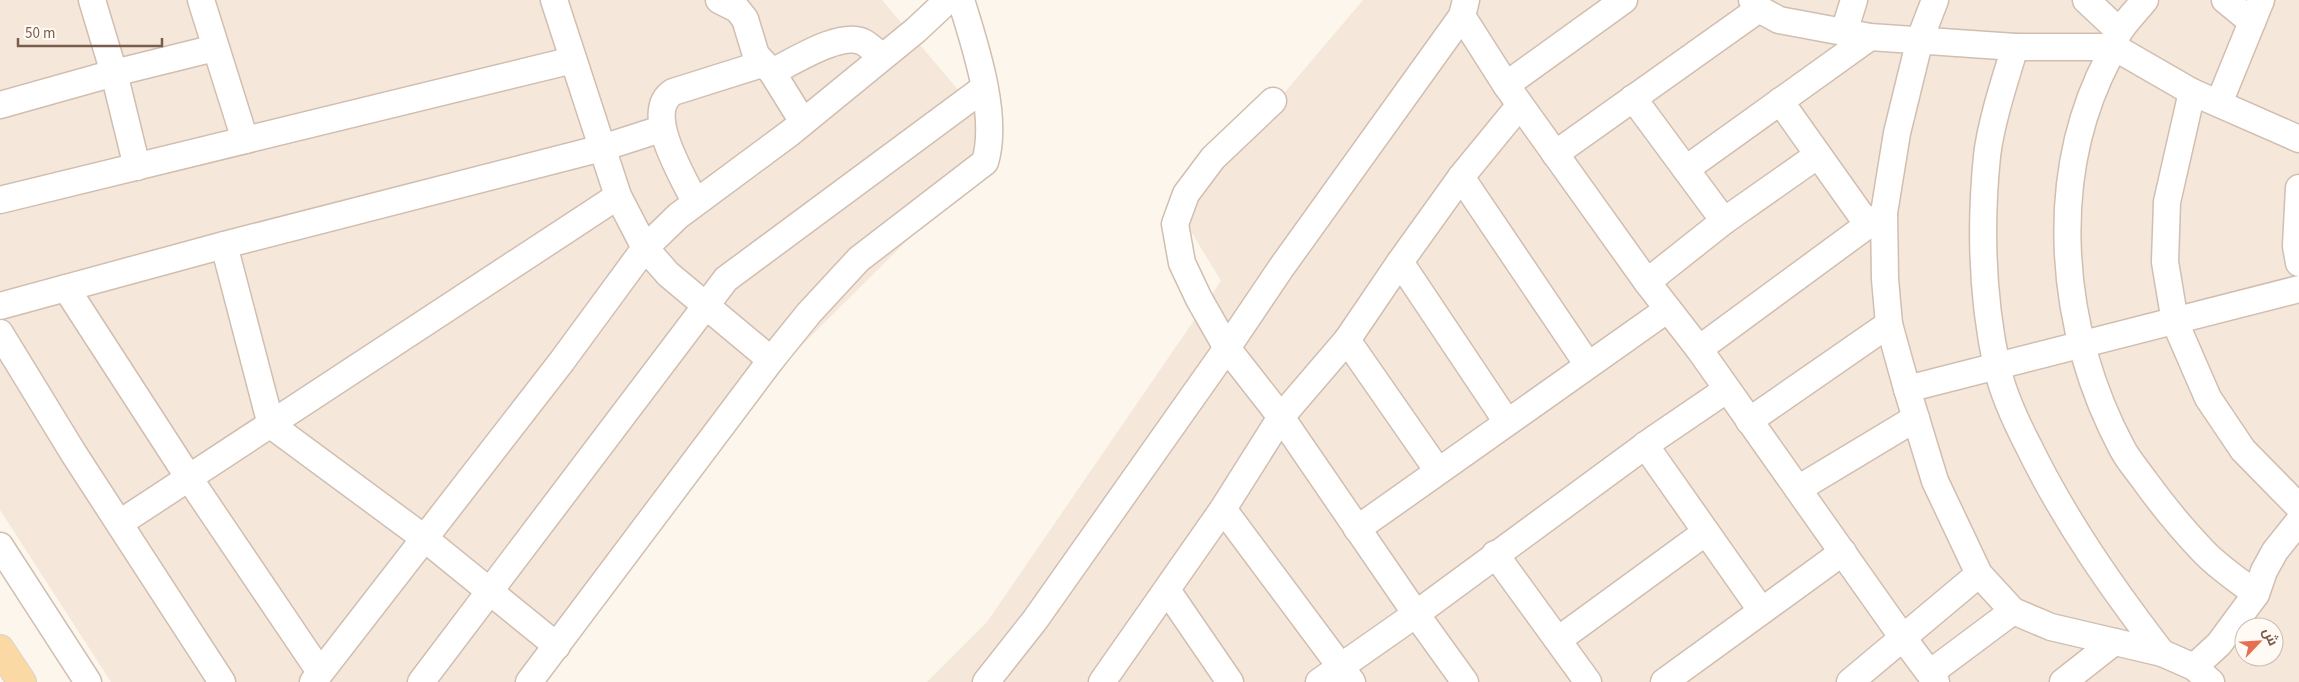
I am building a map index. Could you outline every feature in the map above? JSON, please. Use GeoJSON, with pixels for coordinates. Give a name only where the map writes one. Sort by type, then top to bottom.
{"type":"FeatureCollection","features":[{"type":"Feature","properties":{"kind":"main road"},"geometry":{"type":"LineString","coordinates":[[0,649],[22,682]]}},
{"type":"Feature","properties":{"kind":"street"},"geometry":{"type":"LineString","coordinates":[[92,0],[114,73],[137,167]]}},
{"type":"Feature","properties":{"kind":"street"},"geometry":{"type":"LineString","coordinates":[[201,0],[245,140]]}},
{"type":"Feature","properties":{"kind":"street"},"geometry":{"type":"LineString","coordinates":[[554,0],[618,196],[645,248],[668,274],[706,308],[771,360]]}},
{"type":"Feature","properties":{"kind":"street"},"geometry":{"type":"LineString","coordinates":[[719,0],[737,9],[745,19],[756,55],[767,68],[803,122]]}},
{"type":"Feature","properties":{"kind":"street"},"geometry":{"type":"LineString","coordinates":[[66,288],[316,677],[562,361],[645,248],[695,202],[803,122],[881,56],[916,30],[948,0]]}},
{"type":"Feature","properties":{"kind":"street"},"geometry":{"type":"LineString","coordinates":[[529,682],[771,360],[809,313],[859,259],[985,162],[990,143],[984,88],[978,56],[961,0]]}},
{"type":"Feature","properties":{"kind":"street"},"geometry":{"type":"LineString","coordinates":[[1844,32],[1854,0]]}},
{"type":"Feature","properties":{"kind":"street"},"geometry":{"type":"LineString","coordinates":[[1935,0],[1920,39],[1876,219],[1885,279],[1889,324],[1907,389],[1935,481],[1979,574],[2013,611],[2051,627],[2162,653],[2203,674],[2219,644],[2256,594],[2275,550],[2299,521]]}},
{"type":"Feature","properties":{"kind":"street"},"geometry":{"type":"LineString","coordinates":[[2086,0],[2117,39],[2192,92],[2299,140]]}},
{"type":"Feature","properties":{"kind":"street"},"geometry":{"type":"LineString","coordinates":[[2144,0],[2117,39],[2095,83],[2081,127],[2070,184],[2066,242],[2081,346],[2098,394],[2124,451],[2164,507],[2204,553],[2256,594]]}},
{"type":"Feature","properties":{"kind":"street"},"geometry":{"type":"LineString","coordinates":[[2219,103],[2256,11],[2225,0]]}},
{"type":"Feature","properties":{"kind":"street"},"geometry":{"type":"LineString","coordinates":[[1102,682],[1223,508],[1282,417],[1347,340],[1461,177],[1513,95],[1619,2]]}},
{"type":"Feature","properties":{"kind":"street"},"geometry":{"type":"LineString","coordinates":[[1555,154],[1756,5],[1779,20],[1870,37],[2015,46],[2117,39]]}},
{"type":"Feature","properties":{"kind":"street"},"geometry":{"type":"LineString","coordinates":[[990,680],[1035,620],[1227,348],[1464,8],[1513,95],[1647,282],[1750,421],[1933,678],[2013,611]]}},
{"type":"Feature","properties":{"kind":"street"},"geometry":{"type":"LineString","coordinates":[[1686,170],[1870,37]]}},
{"type":"Feature","properties":{"kind":"street"},"geometry":{"type":"LineString","coordinates":[[695,202],[662,129],[661,107],[664,97],[673,92],[767,68],[833,42],[850,39],[863,42],[881,56]]}},
{"type":"Feature","properties":{"kind":"street"},"geometry":{"type":"LineString","coordinates":[[2015,46],[1987,155],[1982,242],[1987,300],[1997,368],[2017,423],[2048,486],[2094,560],[2162,653]]}},
{"type":"Feature","properties":{"kind":"street"},"geometry":{"type":"LineString","coordinates":[[0,104],[215,48]]}},
{"type":"Feature","properties":{"kind":"street"},"geometry":{"type":"LineString","coordinates":[[0,200],[573,60]]}},
{"type":"Feature","properties":{"kind":"street"},"geometry":{"type":"LineString","coordinates":[[421,682],[488,591],[706,308],[726,279],[984,88]]}},
{"type":"Feature","properties":{"kind":"street"},"geometry":{"type":"LineString","coordinates":[[2192,92],[2167,202],[2165,262],[2175,322],[2208,398],[2243,450],[2299,507]]}},
{"type":"Feature","properties":{"kind":"street"},"geometry":{"type":"LineString","coordinates":[[1632,98],[1724,221]]}},
{"type":"Feature","properties":{"kind":"street"},"geometry":{"type":"LineString","coordinates":[[1273,100],[1213,158],[1186,194],[1175,224],[1182,263],[1199,299],[1227,348],[1282,417],[1416,614],[1465,682]]}},
{"type":"Feature","properties":{"kind":"street"},"geometry":{"type":"LineString","coordinates":[[1780,101],[1818,155],[1876,219]]}},
{"type":"Feature","properties":{"kind":"street"},"geometry":{"type":"LineString","coordinates":[[0,306],[224,245],[602,148],[662,129]]}},
{"type":"Feature","properties":{"kind":"street"},"geometry":{"type":"LineString","coordinates":[[1647,282],[1724,221],[1818,155]]}},
{"type":"Feature","properties":{"kind":"street"},"geometry":{"type":"LineString","coordinates":[[1461,177],[1588,366]]}},
{"type":"Feature","properties":{"kind":"street"},"geometry":{"type":"LineString","coordinates":[[2299,188],[2296,246],[2299,263]]}},
{"type":"Feature","properties":{"kind":"street"},"geometry":{"type":"LineString","coordinates":[[120,523],[618,196]]}},
{"type":"Feature","properties":{"kind":"street"},"geometry":{"type":"LineString","coordinates":[[1698,349],[1876,219]]}},
{"type":"Feature","properties":{"kind":"street"},"geometry":{"type":"LineString","coordinates":[[224,245],[271,424],[424,538],[557,646]]}},
{"type":"Feature","properties":{"kind":"street"},"geometry":{"type":"LineString","coordinates":[[1400,262],[1507,422]]}},
{"type":"Feature","properties":{"kind":"street"},"geometry":{"type":"LineString","coordinates":[[1907,389],[1997,368],[2299,289]]}},
{"type":"Feature","properties":{"kind":"street"},"geometry":{"type":"LineString","coordinates":[[1357,528],[1668,309]]}},
{"type":"Feature","properties":{"kind":"street"},"geometry":{"type":"LineString","coordinates":[[1750,421],[1889,324]]}},
{"type":"Feature","properties":{"kind":"street"},"geometry":{"type":"LineString","coordinates":[[0,333],[74,454],[222,682]]}},
{"type":"Feature","properties":{"kind":"street"},"geometry":{"type":"LineString","coordinates":[[1347,340],[1438,471]]}},
{"type":"Feature","properties":{"kind":"street"},"geometry":{"type":"LineString","coordinates":[[1319,682],[1347,674],[1416,614],[1495,554],[1645,445],[1726,390]]}},
{"type":"Feature","properties":{"kind":"street"},"geometry":{"type":"LineString","coordinates":[[1798,488],[1916,418]]}},
{"type":"Feature","properties":{"kind":"street"},"geometry":{"type":"LineString","coordinates":[[1645,445],[1761,610]]}},
{"type":"Feature","properties":{"kind":"street"},"geometry":{"type":"LineString","coordinates":[[1223,508],[1347,674]]}},
{"type":"Feature","properties":{"kind":"street"},"geometry":{"type":"LineString","coordinates":[[1558,640],[1706,532]]}},
{"type":"Feature","properties":{"kind":"street"},"geometry":{"type":"LineString","coordinates":[[0,546],[88,682]]}},
{"type":"Feature","properties":{"kind":"street"},"geometry":{"type":"LineString","coordinates":[[1664,682],[1843,552]]}},
{"type":"Feature","properties":{"kind":"street"},"geometry":{"type":"LineString","coordinates":[[1495,554],[1588,682]]}},
{"type":"Feature","properties":{"kind":"street"},"geometry":{"type":"LineString","coordinates":[[1850,682],[1979,574]]}},
{"type":"Feature","properties":{"kind":"street"},"geometry":{"type":"LineString","coordinates":[[1167,590],[1230,682]]}},
{"type":"Feature","properties":{"kind":"street"},"geometry":{"type":"LineString","coordinates":[[2063,682],[2114,642]]}},
{"type":"Feature","properties":{"kind":"shaded area"},"geometry":{"type":"Polygon","coordinates":[[[0,0],[882,0],[1004,144],[795,352],[543,682],[111,682],[0,510],[0,0]]]}},
{"type":"Feature","properties":{"kind":"shaded area"},"geometry":{"type":"Polygon","coordinates":[[[1363,0],[2299,0],[2299,682],[927,682],[987,622],[1221,281],[1181,215],[1363,0]]]}}]}
